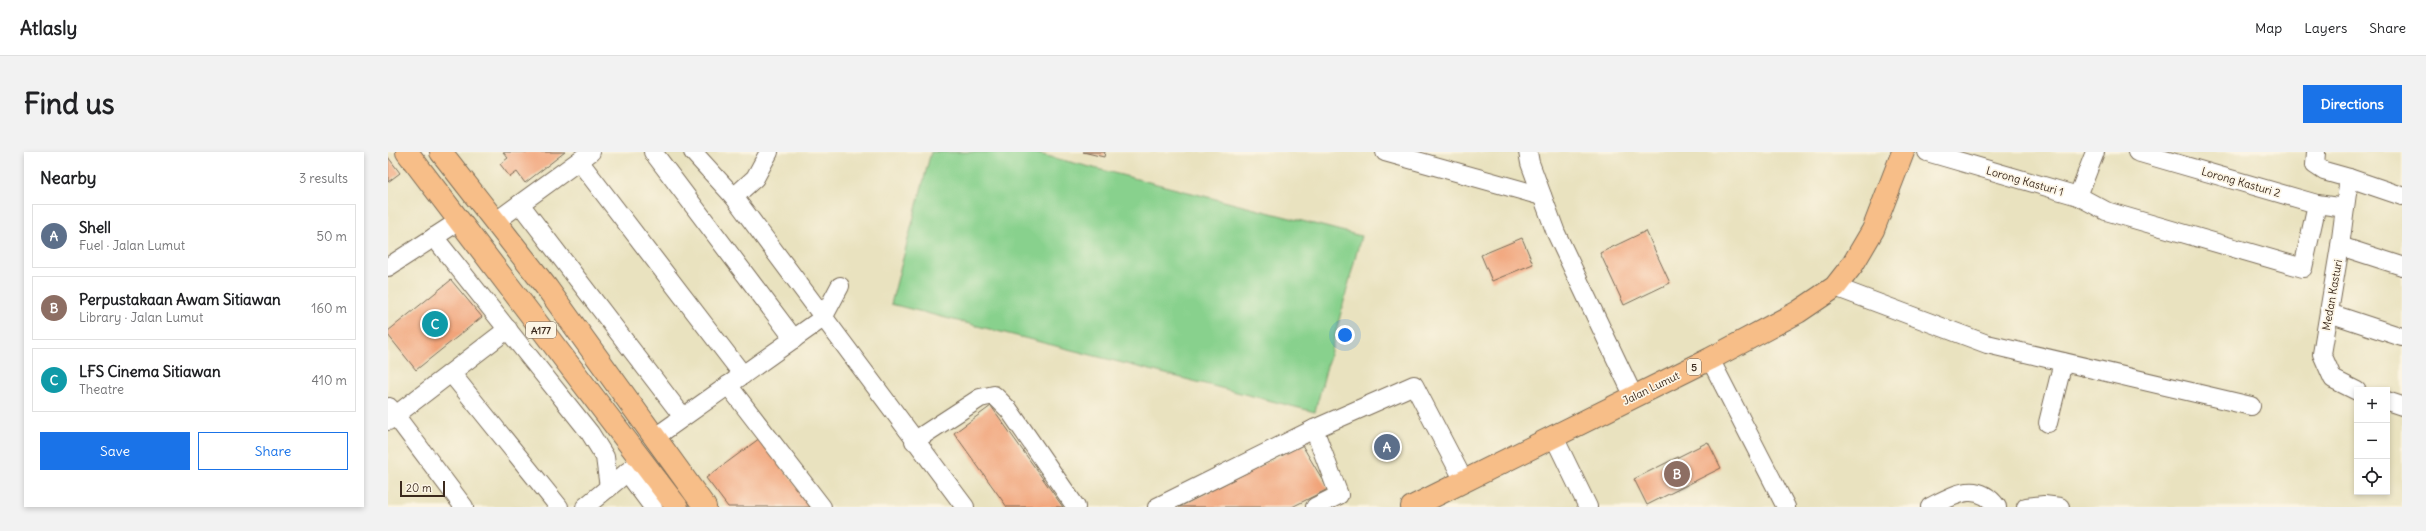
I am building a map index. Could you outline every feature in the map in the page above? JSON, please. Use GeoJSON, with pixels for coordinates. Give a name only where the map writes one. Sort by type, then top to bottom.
{"type":"FeatureCollection","features":[{"type":"Feature","properties":{"kind":"highway","name":"A177"},"geometry":{"type":"LineString","coordinates":[[407,152],[459,221],[635,466],[676,507]]}},
{"type":"Feature","properties":{"kind":"highway","name":"A177"},"geometry":{"type":"LineString","coordinates":[[441,152],[548,288],[654,438],[705,507]]}},
{"type":"Feature","properties":{"kind":"highway","name":"Jalan Lumut"},"geometry":{"type":"LineString","coordinates":[[1412,507],[1553,435],[1710,359],[1798,312],[1835,287],[1853,264],[1873,230],[1903,152]]}},
{"type":"Feature","properties":{"kind":"street"},"geometry":{"type":"LineString","coordinates":[[653,152],[794,338]]}},
{"type":"Feature","properties":{"kind":"street"},"geometry":{"type":"LineString","coordinates":[[693,152],[734,196],[823,318],[965,507]]}},
{"type":"Feature","properties":{"kind":"street"},"geometry":{"type":"LineString","coordinates":[[734,196],[755,178],[769,152]]}},
{"type":"Feature","properties":{"kind":"street"},"geometry":{"type":"LineString","coordinates":[[1385,152],[1542,196]]}},
{"type":"Feature","properties":{"kind":"street"},"geometry":{"type":"LineString","coordinates":[[1528,152],[1556,233],[1634,397]]}},
{"type":"Feature","properties":{"kind":"street","name":"Lorong Kasturi 1"},"geometry":{"type":"LineString","coordinates":[[1937,153],[2078,196],[2094,152]]}},
{"type":"Feature","properties":{"kind":"street","name":"Lorong Kasturi 2"},"geometry":{"type":"LineString","coordinates":[[2137,152],[2317,204],[2345,208]]}},
{"type":"Feature","properties":{"kind":"street"},"geometry":{"type":"LineString","coordinates":[[2316,152],[2315,165],[2320,169],[2402,196]]}},
{"type":"Feature","properties":{"kind":"street"},"geometry":{"type":"LineString","coordinates":[[495,222],[585,156],[743,375]]}},
{"type":"Feature","properties":{"kind":"street"},"geometry":{"type":"LineString","coordinates":[[2340,246],[2349,178]]}},
{"type":"Feature","properties":{"kind":"street"},"geometry":{"type":"LineString","coordinates":[[2078,196],[2106,211],[2303,268],[2317,204]]}},
{"type":"Feature","properties":{"kind":"street"},"geometry":{"type":"LineString","coordinates":[[520,204],[683,417]]}},
{"type":"Feature","properties":{"kind":"street"},"geometry":{"type":"LineString","coordinates":[[388,267],[459,221]]}},
{"type":"Feature","properties":{"kind":"street"},"geometry":{"type":"LineString","coordinates":[[434,237],[590,433],[605,457],[609,488]]}},
{"type":"Feature","properties":{"kind":"street","name":"Medan Kasturi"},"geometry":{"type":"LineString","coordinates":[[2354,390],[2333,379],[2322,354],[2340,246],[2402,266]]}},
{"type":"Feature","properties":{"kind":"street"},"geometry":{"type":"LineString","coordinates":[[654,438],[823,318],[840,286]]}},
{"type":"Feature","properties":{"kind":"street"},"geometry":{"type":"LineString","coordinates":[[1835,287],[1987,344],[2251,406]]}},
{"type":"Feature","properties":{"kind":"street"},"geometry":{"type":"LineString","coordinates":[[2329,313],[2402,337]]}},
{"type":"Feature","properties":{"kind":"street"},"geometry":{"type":"LineString","coordinates":[[464,507],[390,414],[450,374],[508,329]]}},
{"type":"Feature","properties":{"kind":"street"},"geometry":{"type":"LineString","coordinates":[[1710,359],[1786,507]]}},
{"type":"Feature","properties":{"kind":"street"},"geometry":{"type":"LineString","coordinates":[[2048,423],[2063,362]]}},
{"type":"Feature","properties":{"kind":"street"},"geometry":{"type":"LineString","coordinates":[[450,374],[559,507]]}},
{"type":"Feature","properties":{"kind":"street"},"geometry":{"type":"LineString","coordinates":[[728,385],[822,507]]}},
{"type":"Feature","properties":{"kind":"street"},"geometry":{"type":"LineString","coordinates":[[1157,507],[1314,429],[1414,385],[1464,481]]}},
{"type":"Feature","properties":{"kind":"street"},"geometry":{"type":"LineString","coordinates":[[914,440],[980,398],[994,395],[1009,410],[1076,507]]}},
{"type":"Feature","properties":{"kind":"street"},"geometry":{"type":"LineString","coordinates":[[2390,402],[2402,406]]}},
{"type":"Feature","properties":{"kind":"street"},"geometry":{"type":"LineString","coordinates":[[1314,429],[1339,495],[1315,507]]}},
{"type":"Feature","properties":{"kind":"street"},"geometry":{"type":"LineString","coordinates":[[1553,435],[1588,507]]}},
{"type":"Feature","properties":{"kind":"street"},"geometry":{"type":"LineString","coordinates":[[585,507],[635,466],[653,507]]}},
{"type":"Feature","properties":{"kind":"street"},"geometry":{"type":"LineString","coordinates":[[1930,507],[1951,496],[1971,491],[1989,496],[1997,507]]}},
{"type":"Feature","properties":{"kind":"street"},"geometry":{"type":"LineString","coordinates":[[2026,507],[2044,505],[2060,507]]}},
{"type":"Feature","properties":{"kind":"green space"},"geometry":{"type":"Polygon","coordinates":[[[931,152],[1031,152],[1361,236],[1315,412],[891,304],[931,152]]]}},
{"type":"Feature","properties":{"kind":"building"},"geometry":{"type":"Polygon","coordinates":[[[503,152],[565,152],[525,183],[517,172],[510,177],[500,164],[508,158],[503,152]]]}},
{"type":"Feature","properties":{"kind":"building"},"geometry":{"type":"Polygon","coordinates":[[[1083,152],[1105,152],[1104,157],[1083,152]]]}},
{"type":"Feature","properties":{"kind":"building"},"geometry":{"type":"Polygon","coordinates":[[[388,157],[400,173],[388,182],[388,157]]]}},
{"type":"Feature","properties":{"kind":"building"},"geometry":{"type":"Polygon","coordinates":[[[1646,231],[1670,283],[1624,305],[1600,253],[1646,231]]]}},
{"type":"Feature","properties":{"kind":"building"},"geometry":{"type":"Polygon","coordinates":[[[1522,238],[1533,264],[1492,281],[1481,255],[1522,238]]]}},
{"type":"Feature","properties":{"kind":"building"},"geometry":{"type":"Polygon","coordinates":[[[451,280],[482,317],[416,370],[388,335],[388,331],[451,280]]]}},
{"type":"Feature","properties":{"kind":"building"},"geometry":{"type":"Polygon","coordinates":[[[991,406],[1063,507],[1007,507],[954,433],[991,406]]]}},
{"type":"Feature","properties":{"kind":"building"},"geometry":{"type":"Polygon","coordinates":[[[760,438],[812,507],[728,507],[706,478],[760,438]]]}},
{"type":"Feature","properties":{"kind":"building"},"geometry":{"type":"Polygon","coordinates":[[[1708,442],[1721,468],[1647,505],[1634,479],[1708,442]]]}},
{"type":"Feature","properties":{"kind":"building"},"geometry":{"type":"Polygon","coordinates":[[[1302,445],[1328,489],[1292,507],[1179,507],[1302,445]]]}},
{"type":"Feature","properties":{"kind":"place","name":"LFS Cinema Sitiawan"},"geometry":{"type":"Point","coordinates":[435,324]}},
{"type":"Feature","properties":{"kind":"place","name":"Shell"},"geometry":{"type":"Point","coordinates":[1387,447]}},
{"type":"Feature","properties":{"kind":"place","name":"Perpustakaan Awam Sitiawan"},"geometry":{"type":"Point","coordinates":[1677,474]}}]}
